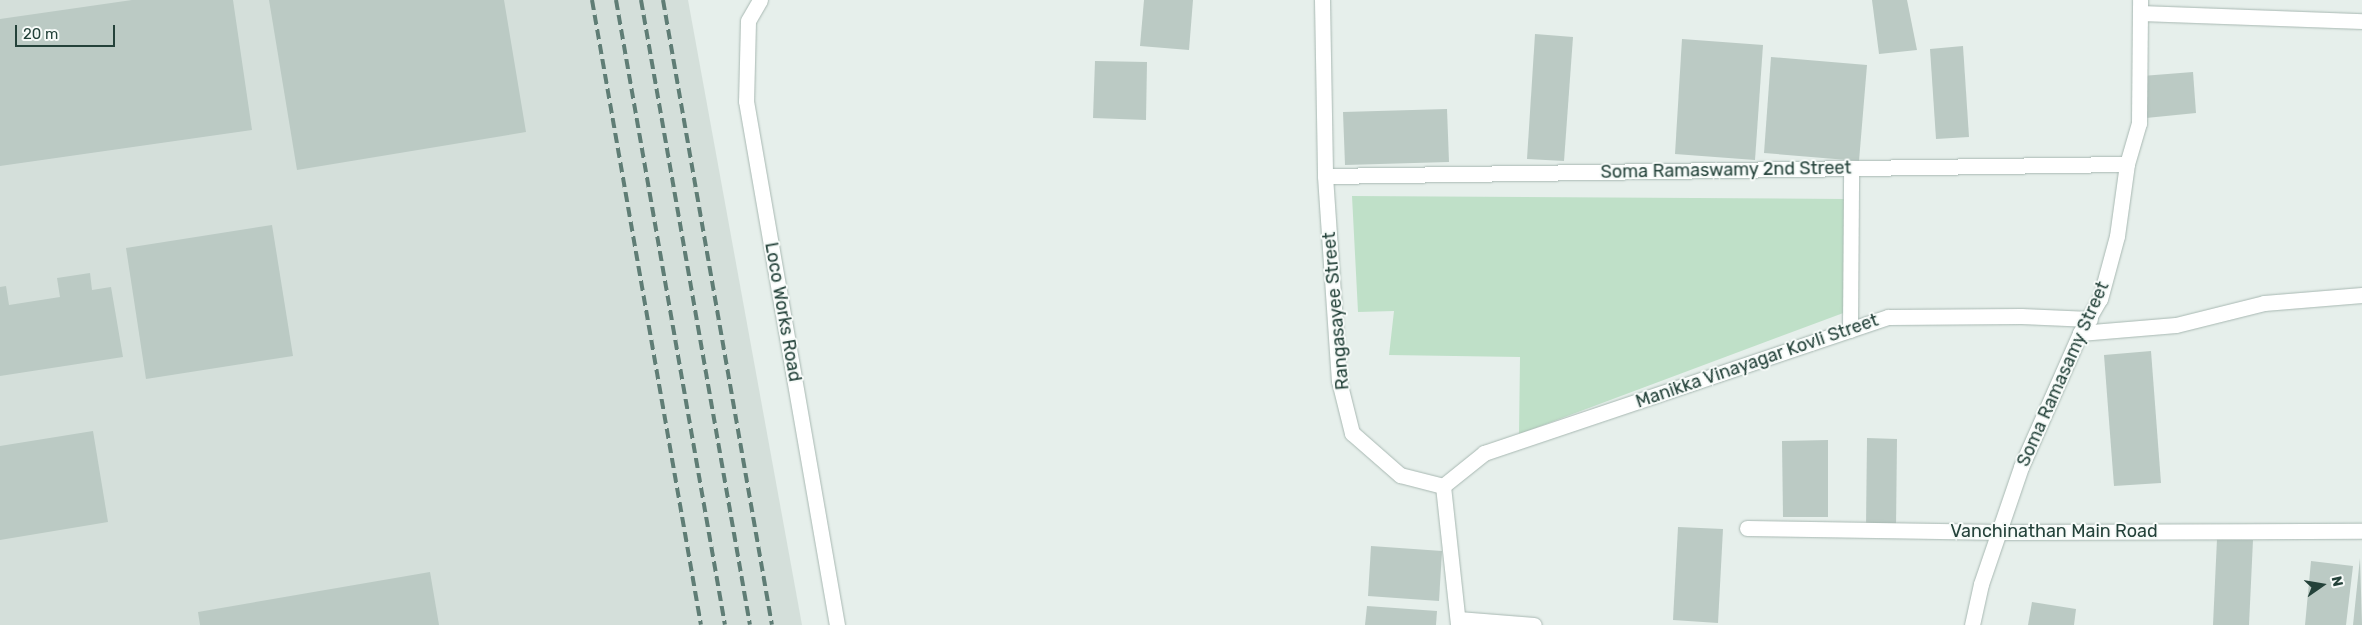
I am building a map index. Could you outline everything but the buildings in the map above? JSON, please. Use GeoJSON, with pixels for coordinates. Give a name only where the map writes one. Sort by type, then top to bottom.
{"type":"FeatureCollection","features":[{"type":"Feature","properties":{"kind":"street","name":"Loco Works Road"},"geometry":{"type":"LineString","coordinates":[[760,0],[748,21],[746,101],[837,625]]}},
{"type":"Feature","properties":{"kind":"street","name":"Rangasayee Street"},"geometry":{"type":"LineString","coordinates":[[1322,0],[1325,176],[1339,381],[1352,433],[1400,475],[1443,486]]}},
{"type":"Feature","properties":{"kind":"street"},"geometry":{"type":"LineString","coordinates":[[2140,7],[2362,21]]}},
{"type":"Feature","properties":{"kind":"street","name":"Soma Ramasamy Street"},"geometry":{"type":"LineString","coordinates":[[1972,625],[1981,584],[2021,467],[2080,333],[2090,319],[2100,299],[2117,236],[2127,164],[2139,123],[2140,7]]}},
{"type":"Feature","properties":{"kind":"street","name":"Soma Ramaswamy 2nd Street"},"geometry":{"type":"LineString","coordinates":[[1325,176],[2127,164]]}},
{"type":"Feature","properties":{"kind":"street"},"geometry":{"type":"LineString","coordinates":[[1850,330],[1852,168]]}},
{"type":"Feature","properties":{"kind":"street"},"geometry":{"type":"LineString","coordinates":[[2080,333],[2176,326],[2264,303],[2362,295]]}},
{"type":"Feature","properties":{"kind":"street","name":"Manikka Vinayagar Kovli Street"},"geometry":{"type":"LineString","coordinates":[[1443,486],[1484,453],[1888,317],[2021,316],[2090,319]]}},
{"type":"Feature","properties":{"kind":"street"},"geometry":{"type":"LineString","coordinates":[[1443,486],[1458,622],[1534,625]]}},
{"type":"Feature","properties":{"kind":"street","name":"Vanchinathan Main Road"},"geometry":{"type":"LineString","coordinates":[[1747,528],[1999,532],[2362,531]]}},
{"type":"Feature","properties":{"kind":"shaded area"},"geometry":{"type":"Polygon","coordinates":[[[0,0],[688,0],[802,625],[0,625],[0,0]]]}},
{"type":"Feature","properties":{"kind":"green space"},"geometry":{"type":"Polygon","coordinates":[[[1352,196],[1845,199],[1846,312],[1519,434],[1520,357],[1389,355],[1394,311],[1358,312],[1352,196]]]}},
{"type":"Feature","properties":{"kind":"railway"},"geometry":{"type":"LineString","coordinates":[[592,0],[701,625]]}},
{"type":"Feature","properties":{"kind":"railway"},"geometry":{"type":"LineString","coordinates":[[616,0],[725,625]]}},
{"type":"Feature","properties":{"kind":"railway"},"geometry":{"type":"LineString","coordinates":[[641,0],[750,625]]}},
{"type":"Feature","properties":{"kind":"railway"},"geometry":{"type":"LineString","coordinates":[[663,0],[772,625]]}}]}
